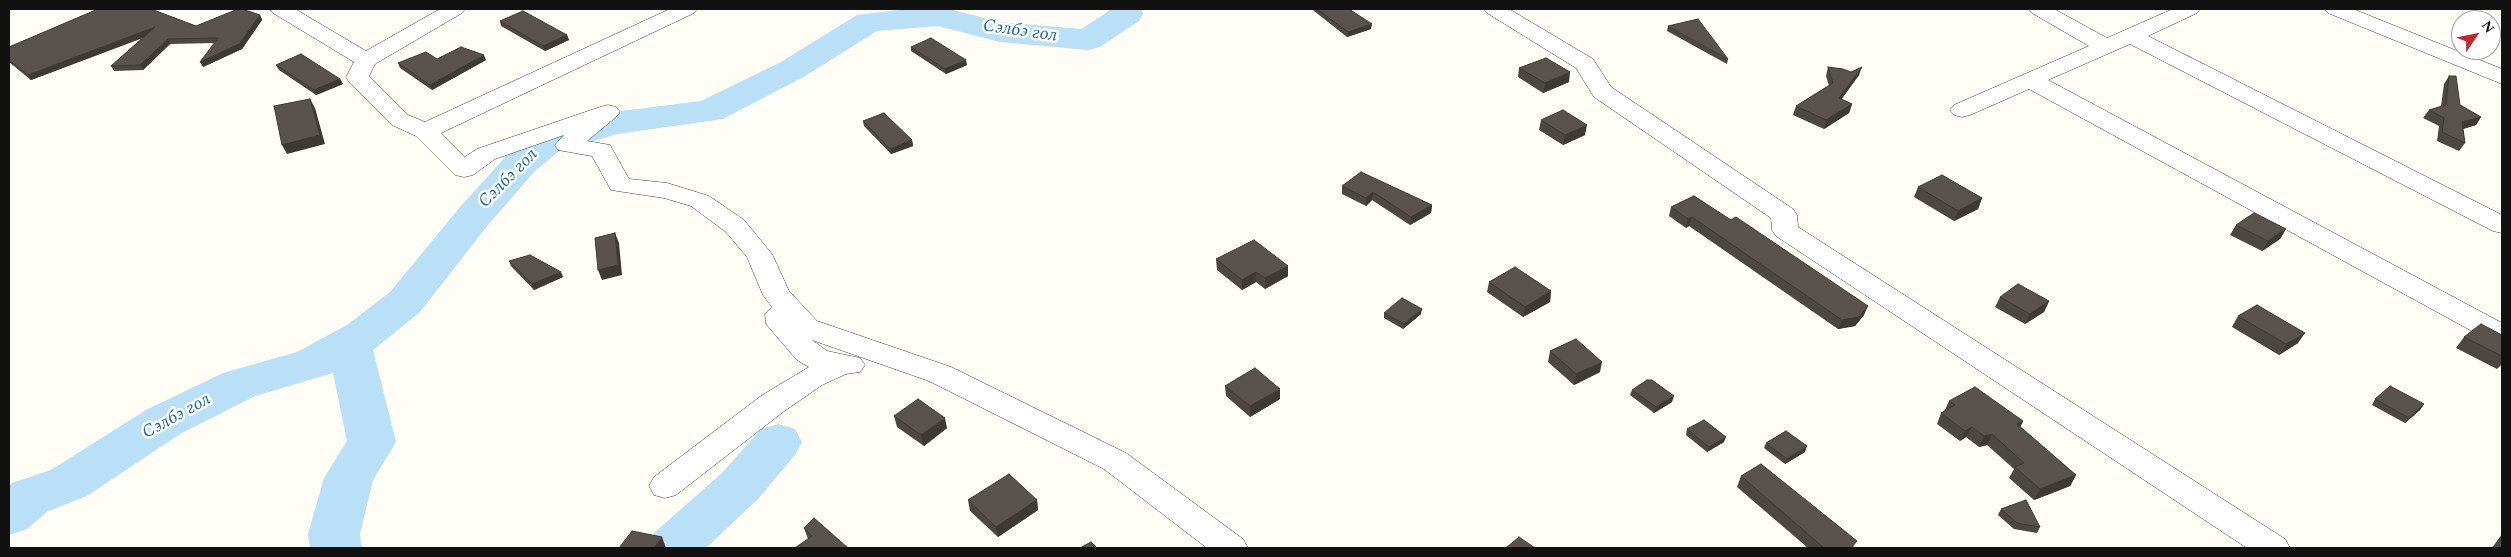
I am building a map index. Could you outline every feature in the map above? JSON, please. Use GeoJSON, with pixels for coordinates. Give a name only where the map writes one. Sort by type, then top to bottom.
{"type":"FeatureCollection","features":[{"type":"Feature","properties":{"kind":"street"},"geometry":{"type":"LineString","coordinates":[[280,9],[366,60]]}},
{"type":"Feature","properties":{"kind":"street"},"geometry":{"type":"LineString","coordinates":[[455,9],[366,60],[356,77],[400,120],[425,131],[464,170],[486,154],[608,112],[567,145],[601,150],[620,185],[667,191],[700,201],[736,226],[759,254],[777,295],[780,324],[807,353],[820,360],[840,365],[940,374]]}},
{"type":"Feature","properties":{"kind":"street"},"geometry":{"type":"LineString","coordinates":[[425,131],[687,9]]}},
{"type":"Feature","properties":{"kind":"street"},"geometry":{"type":"LineString","coordinates":[[1494,9],[1585,64],[1602,92],[1784,215],[1786,230],[2273,548]]}},
{"type":"Feature","properties":{"kind":"street"},"geometry":{"type":"LineString","coordinates":[[2039,9],[2106,46]]}},
{"type":"Feature","properties":{"kind":"street"},"geometry":{"type":"LineString","coordinates":[[1962,110],[2190,9]]}},
{"type":"Feature","properties":{"kind":"street"},"geometry":{"type":"LineString","coordinates":[[2335,9],[2502,77]]}},
{"type":"Feature","properties":{"kind":"street"},"geometry":{"type":"LineString","coordinates":[[2130,35],[2502,224]]}},
{"type":"Feature","properties":{"kind":"street"},"geometry":{"type":"LineString","coordinates":[[2030,80],[2502,335]]}},
{"type":"Feature","properties":{"kind":"street"},"geometry":{"type":"LineString","coordinates":[[777,295],[807,328],[940,374],[1115,462],[1225,547]]}},
{"type":"Feature","properties":{"kind":"street"},"geometry":{"type":"LineString","coordinates":[[666,486],[780,398],[811,378],[840,365]]}},
{"type":"Feature","properties":{"kind":"building"},"geometry":{"type":"Polygon","coordinates":[[[98,9],[151,9],[196,26],[238,9],[260,15],[239,44],[200,62],[218,38],[168,39],[140,65],[111,66],[155,27],[28,75],[9,60],[9,47],[98,9]]]}},
{"type":"Feature","properties":{"kind":"building"},"geometry":{"type":"Polygon","coordinates":[[[1317,9],[1349,9],[1372,24],[1348,32],[1317,9]]]}},
{"type":"Feature","properties":{"kind":"building"},"geometry":{"type":"Polygon","coordinates":[[[523,11],[567,35],[543,46],[500,21],[523,11]]]}},
{"type":"Feature","properties":{"kind":"building"},"geometry":{"type":"Polygon","coordinates":[[[1698,19],[1728,59],[1668,26],[1698,19]]]}},
{"type":"Feature","properties":{"kind":"building"},"geometry":{"type":"Polygon","coordinates":[[[931,38],[966,60],[945,69],[911,47],[931,38]]]}},
{"type":"Feature","properties":{"kind":"building"},"geometry":{"type":"Polygon","coordinates":[[[461,47],[484,55],[430,85],[398,63],[426,52],[437,59],[461,47]]]}},
{"type":"Feature","properties":{"kind":"building"},"geometry":{"type":"Polygon","coordinates":[[[301,54],[340,79],[314,90],[276,65],[301,54]]]}},
{"type":"Feature","properties":{"kind":"building"},"geometry":{"type":"Polygon","coordinates":[[[1546,58],[1570,72],[1545,83],[1519,68],[1546,58]]]}},
{"type":"Feature","properties":{"kind":"building"},"geometry":{"type":"Polygon","coordinates":[[[1828,67],[1851,72],[1862,67],[1839,98],[1852,104],[1826,120],[1796,106],[1833,83],[1828,67]]]}},
{"type":"Feature","properties":{"kind":"building"},"geometry":{"type":"Polygon","coordinates":[[[2449,76],[2456,76],[2460,105],[2481,117],[2462,122],[2465,143],[2442,132],[2444,118],[2429,110],[2446,105],[2449,76]]]}},
{"type":"Feature","properties":{"kind":"building"},"geometry":{"type":"Polygon","coordinates":[[[310,99],[320,135],[282,145],[274,106],[310,99]]]}},
{"type":"Feature","properties":{"kind":"building"},"geometry":{"type":"Polygon","coordinates":[[[1563,110],[1587,125],[1565,135],[1541,120],[1563,110]]]}},
{"type":"Feature","properties":{"kind":"building"},"geometry":{"type":"Polygon","coordinates":[[[884,113],[912,140],[890,149],[863,121],[884,113]]]}},
{"type":"Feature","properties":{"kind":"building"},"geometry":{"type":"Polygon","coordinates":[[[1361,172],[1432,205],[1411,217],[1373,192],[1366,198],[1342,186],[1361,172]]]}},
{"type":"Feature","properties":{"kind":"building"},"geometry":{"type":"Polygon","coordinates":[[[1942,175],[1982,198],[1958,211],[1918,187],[1942,175]]]}},
{"type":"Feature","properties":{"kind":"building"},"geometry":{"type":"Polygon","coordinates":[[[1694,196],[1731,220],[1736,217],[1868,306],[1859,317],[1842,320],[1692,217],[1688,219],[1671,207],[1694,196]]]}},
{"type":"Feature","properties":{"kind":"building"},"geometry":{"type":"Polygon","coordinates":[[[2254,213],[2286,229],[2268,241],[2236,225],[2254,213]]]}},
{"type":"Feature","properties":{"kind":"building"},"geometry":{"type":"Polygon","coordinates":[[[615,233],[618,265],[598,270],[595,238],[615,233]]]}},
{"type":"Feature","properties":{"kind":"building"},"geometry":{"type":"Polygon","coordinates":[[[1254,240],[1288,266],[1265,278],[1256,272],[1242,280],[1216,259],[1254,240]]]}},
{"type":"Feature","properties":{"kind":"building"},"geometry":{"type":"Polygon","coordinates":[[[530,255],[561,272],[532,284],[509,261],[530,255]]]}},
{"type":"Feature","properties":{"kind":"building"},"geometry":{"type":"Polygon","coordinates":[[[1515,267],[1551,291],[1525,307],[1489,282],[1515,267]]]}},
{"type":"Feature","properties":{"kind":"building"},"geometry":{"type":"Polygon","coordinates":[[[2018,284],[2049,301],[2030,314],[2000,297],[2018,284]]]}},
{"type":"Feature","properties":{"kind":"building"},"geometry":{"type":"Polygon","coordinates":[[[1402,298],[1422,309],[1404,324],[1384,313],[1402,298]]]}},
{"type":"Feature","properties":{"kind":"building"},"geometry":{"type":"Polygon","coordinates":[[[2257,305],[2305,333],[2286,344],[2238,316],[2257,305]]]}},
{"type":"Feature","properties":{"kind":"building"},"geometry":{"type":"Polygon","coordinates":[[[2481,324],[2502,335],[2502,356],[2464,337],[2481,324]]]}},
{"type":"Feature","properties":{"kind":"building"},"geometry":{"type":"Polygon","coordinates":[[[1576,339],[1602,362],[1576,374],[1550,351],[1576,339]]]}},
{"type":"Feature","properties":{"kind":"building"},"geometry":{"type":"Polygon","coordinates":[[[1255,368],[1280,389],[1250,406],[1225,386],[1255,368]]]}},
{"type":"Feature","properties":{"kind":"building"},"geometry":{"type":"Polygon","coordinates":[[[1647,380],[1652,380],[1674,396],[1656,407],[1632,390],[1647,380]]]}},
{"type":"Feature","properties":{"kind":"building"},"geometry":{"type":"Polygon","coordinates":[[[2390,386],[2424,404],[2409,418],[2375,399],[2390,386]]]}},
{"type":"Feature","properties":{"kind":"building"},"geometry":{"type":"Polygon","coordinates":[[[1975,387],[2023,421],[2017,424],[2076,475],[2040,489],[2015,467],[2024,463],[1992,434],[1984,436],[1972,427],[1965,431],[1941,413],[1955,405],[1949,401],[1975,387]]]}},
{"type":"Feature","properties":{"kind":"building"},"geometry":{"type":"Polygon","coordinates":[[[918,399],[945,418],[921,435],[894,416],[918,399]]]}},
{"type":"Feature","properties":{"kind":"building"},"geometry":{"type":"Polygon","coordinates":[[[1704,420],[1726,437],[1709,447],[1687,429],[1704,420]]]}},
{"type":"Feature","properties":{"kind":"building"},"geometry":{"type":"Polygon","coordinates":[[[1786,431],[1807,446],[1787,459],[1766,443],[1786,431]]]}},
{"type":"Feature","properties":{"kind":"building"},"geometry":{"type":"Polygon","coordinates":[[[1761,464],[1857,541],[1851,548],[1824,548],[1741,476],[1761,464]]]}},
{"type":"Feature","properties":{"kind":"building"},"geometry":{"type":"Polygon","coordinates":[[[1009,474],[1037,500],[996,527],[968,500],[1009,474]]]}},
{"type":"Feature","properties":{"kind":"building"},"geometry":{"type":"Polygon","coordinates":[[[2026,500],[2040,527],[2017,523],[2001,509],[2026,500]]]}},
{"type":"Feature","properties":{"kind":"building"},"geometry":{"type":"Polygon","coordinates":[[[814,518],[848,548],[795,548],[812,536],[804,528],[814,518]]]}},
{"type":"Feature","properties":{"kind":"building"},"geometry":{"type":"Polygon","coordinates":[[[632,531],[662,537],[654,548],[619,548],[632,531]]]}},
{"type":"Feature","properties":{"kind":"building"},"geometry":{"type":"Polygon","coordinates":[[[1519,537],[1535,548],[1506,548],[1519,537]]]}},
{"type":"Feature","properties":{"kind":"building"},"geometry":{"type":"Polygon","coordinates":[[[1091,542],[1097,548],[1080,548],[1091,542]]]}},
{"type":"Feature","properties":{"kind":"waterway","name":"Сэлбэ гол"},"geometry":{"type":"LineString","coordinates":[[9,515],[30,497],[69,483],[163,422],[239,384],[312,364],[363,336],[405,302],[474,216],[521,163],[545,144],[613,123],[710,111],[793,69],[869,22],[938,16],[1000,32],[1088,40],[1127,14],[1125,9]]}},
{"type":"Feature","properties":{"kind":"waterway"},"geometry":{"type":"LineString","coordinates":[[336,548],[334,534],[349,478],[372,442],[349,344]]}},
{"type":"Feature","properties":{"kind":"waterway"},"geometry":{"type":"LineString","coordinates":[[672,548],[740,486],[778,442]]}}]}
